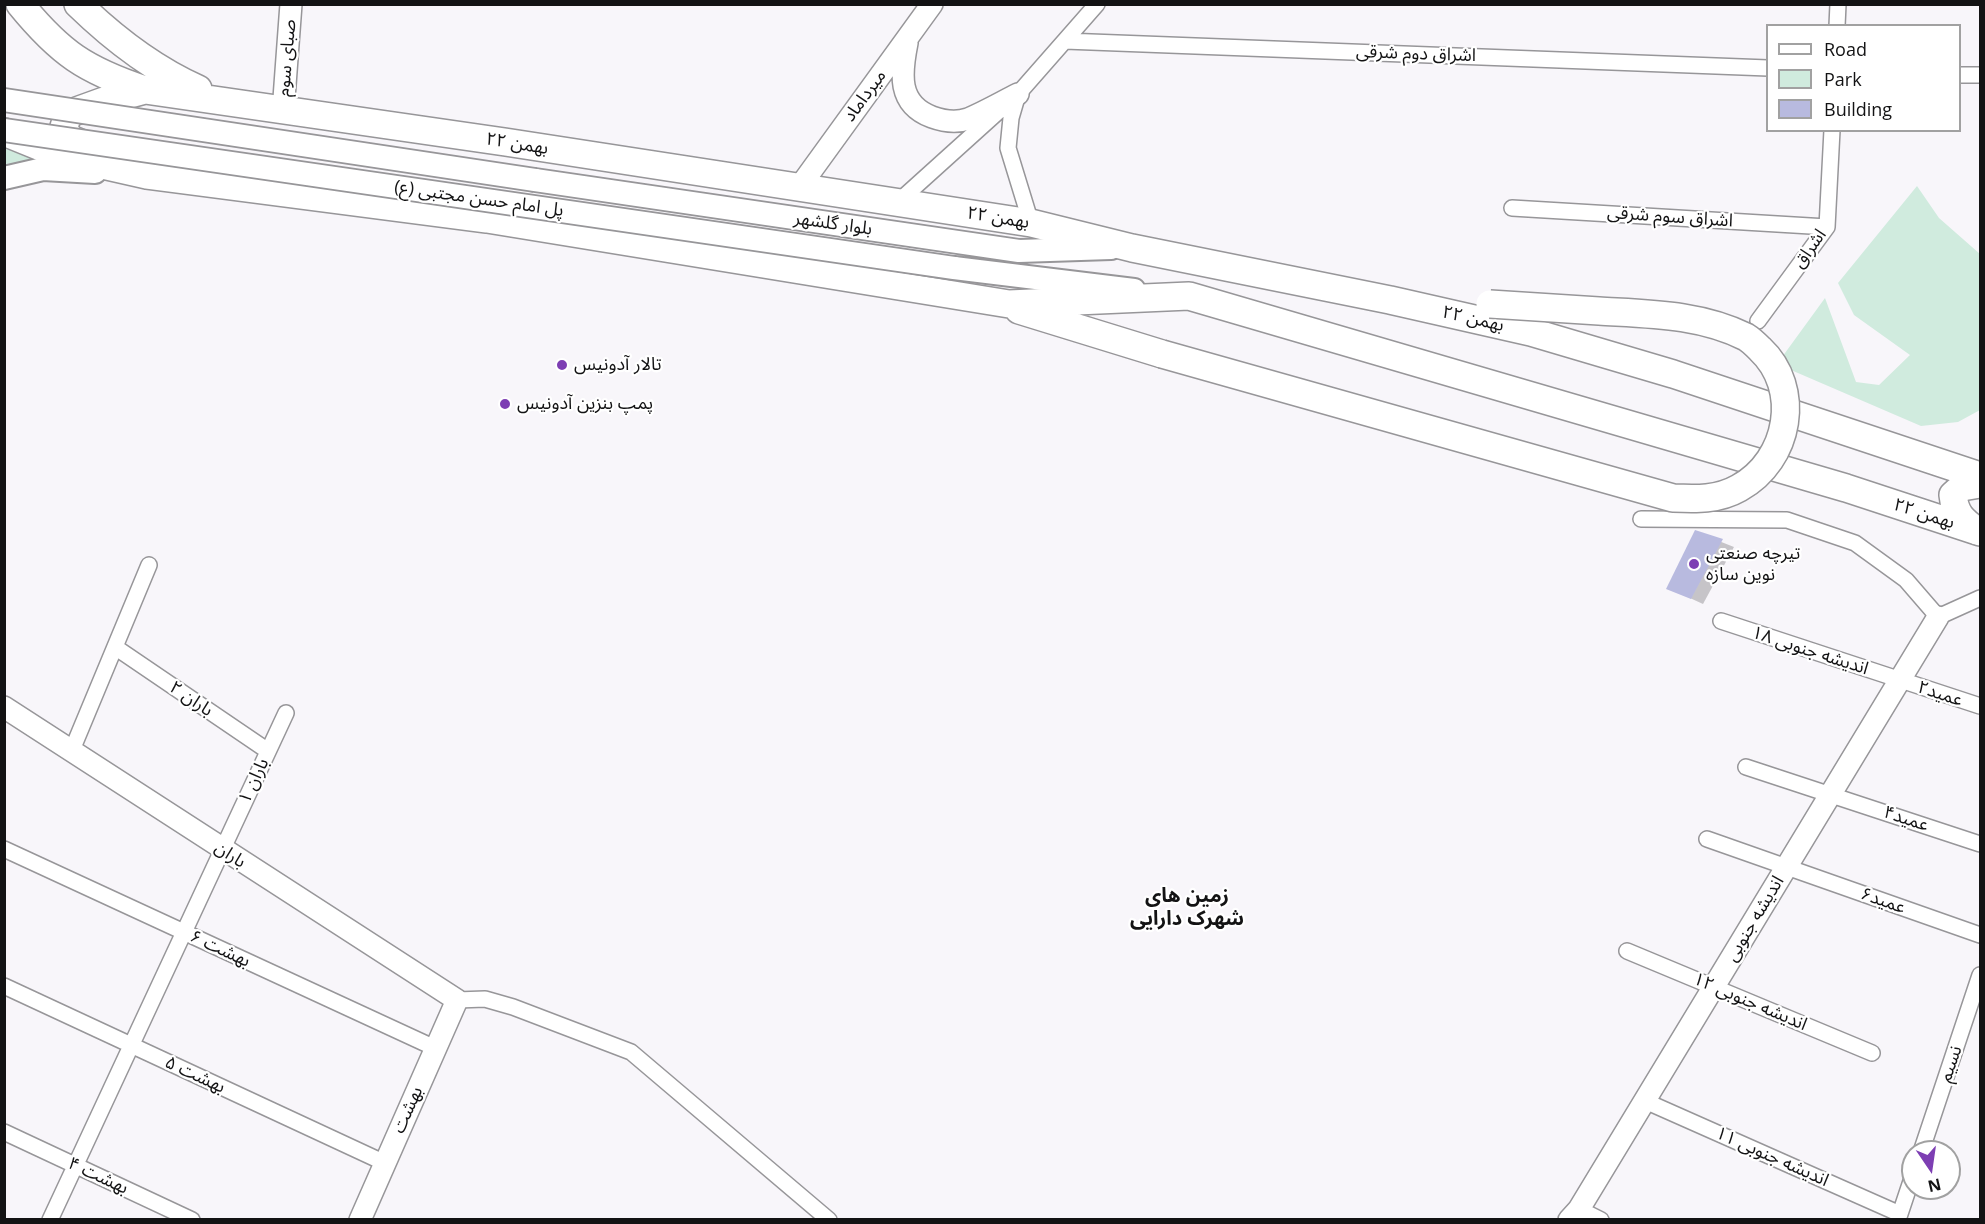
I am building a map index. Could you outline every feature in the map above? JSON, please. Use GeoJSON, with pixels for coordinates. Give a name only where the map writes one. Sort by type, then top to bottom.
{"type":"FeatureCollection","features":[{"type":"Feature","properties":{"kind":"highway","name":"۲۲ بهمن"},"geometry":{"type":"LineString","coordinates":[[20,4],[42,32],[76,61],[112,79],[145,90],[283,112],[505,142],[798,189],[1031,223],[1132,248],[1531,332],[1673,374],[1980,476]]}},
{"type":"Feature","properties":{"kind":"highway"},"geometry":{"type":"LineString","coordinates":[[78,4],[124,44],[166,75],[230,103]]}},
{"type":"Feature","properties":{"kind":"highway"},"geometry":{"type":"LineString","coordinates":[[145,90],[75,110],[68,114],[63,129],[75,142],[120,158],[147,175]]}},
{"type":"Feature","properties":{"kind":"highway","name":"۲۲ بهمن"},"geometry":{"type":"LineString","coordinates":[[4,131],[63,156],[147,175],[487,219],[1009,304],[1189,296],[1846,488],[1979,532]]}},
{"type":"Feature","properties":{"kind":"highway"},"geometry":{"type":"LineString","coordinates":[[989,301],[1162,354],[1673,498],[1718,497],[1738,489],[1765,466],[1780,442],[1786,414],[1783,386],[1772,360],[1748,338],[1703,321],[1665,314],[1352,293]]}},
{"type":"Feature","properties":{"kind":"highway"},"geometry":{"type":"LineString","coordinates":[[1979,532],[1960,519],[1954,509],[1953,495],[1962,487],[1980,483]]}},
{"type":"Feature","properties":{"kind":"main road","name":"پل امام حسن مجتبی (ع)"},"geometry":{"type":"LineString","coordinates":[[4,100],[535,180]]}},
{"type":"Feature","properties":{"kind":"main road","name":"پل امام حسن مجتبی (ع)"},"geometry":{"type":"LineString","coordinates":[[4,131],[954,268],[1189,296]]}},
{"type":"Feature","properties":{"kind":"main road"},"geometry":{"type":"LineString","coordinates":[[4,178],[43,169],[147,175]]}},
{"type":"Feature","properties":{"kind":"main road","name":"بلوار گلشهر"},"geometry":{"type":"LineString","coordinates":[[535,180],[1018,251],[1132,248]]}},
{"type":"Feature","properties":{"kind":"street","name":"صبای سوم"},"geometry":{"type":"LineString","coordinates":[[283,112],[291,4]]}},
{"type":"Feature","properties":{"kind":"street","name":"میرداماد"},"geometry":{"type":"LineString","coordinates":[[798,189],[932,4]]}},
{"type":"Feature","properties":{"kind":"street"},"geometry":{"type":"LineString","coordinates":[[898,202],[1018,94],[1097,4]]}},
{"type":"Feature","properties":{"kind":"street"},"geometry":{"type":"LineString","coordinates":[[1837,24],[1838,4]]}},
{"type":"Feature","properties":{"kind":"street"},"geometry":{"type":"LineString","coordinates":[[908,36],[901,73],[907,95],[919,112],[944,122],[966,119],[1018,94]]}},
{"type":"Feature","properties":{"kind":"street","name":"اشراق دوم شرقی"},"geometry":{"type":"LineString","coordinates":[[1065,41],[1766,68]]}},
{"type":"Feature","properties":{"kind":"street"},"geometry":{"type":"LineString","coordinates":[[1961,75],[1980,75]]}},
{"type":"Feature","properties":{"kind":"street"},"geometry":{"type":"LineString","coordinates":[[1018,94],[1011,118],[1008,148],[1031,223]]}},
{"type":"Feature","properties":{"kind":"street","name":"اشراق"},"geometry":{"type":"LineString","coordinates":[[1758,321],[1827,227],[1832,132]]}},
{"type":"Feature","properties":{"kind":"street","name":"اشراق سوم شرقی"},"geometry":{"type":"LineString","coordinates":[[1512,208],[1827,227]]}},
{"type":"Feature","properties":{"kind":"street"},"geometry":{"type":"LineString","coordinates":[[1641,519],[1787,520],[1855,543],[1906,580],[1938,617],[1980,598]]}},
{"type":"Feature","properties":{"kind":"street"},"geometry":{"type":"LineString","coordinates":[[72,750],[149,565]]}},
{"type":"Feature","properties":{"kind":"street","name":"اندیشه جنوبی"},"geometry":{"type":"LineString","coordinates":[[1574,1214],[1938,617]]}},
{"type":"Feature","properties":{"kind":"street","name":"اندیشه جنوبی ۱۸"},"geometry":{"type":"LineString","coordinates":[[1721,621],[1900,681]]}},
{"type":"Feature","properties":{"kind":"street","name":"باران ۲"},"geometry":{"type":"LineString","coordinates":[[115,647],[268,751]]}},
{"type":"Feature","properties":{"kind":"street","name":"عمید۲"},"geometry":{"type":"LineString","coordinates":[[1900,681],[1980,706]]}},
{"type":"Feature","properties":{"kind":"street","name":"باران"},"geometry":{"type":"LineString","coordinates":[[4,707],[457,1000]]}},
{"type":"Feature","properties":{"kind":"street","name":"باران ۱"},"geometry":{"type":"LineString","coordinates":[[50,1220],[285,713]]}},
{"type":"Feature","properties":{"kind":"street","name":"عمید۴"},"geometry":{"type":"LineString","coordinates":[[1746,767],[1980,844]]}},
{"type":"Feature","properties":{"kind":"street","name":"عمید۶"},"geometry":{"type":"LineString","coordinates":[[1707,839],[1980,935]]}},
{"type":"Feature","properties":{"kind":"street","name":"بهشت ۶"},"geometry":{"type":"LineString","coordinates":[[4,849],[435,1048]]}},
{"type":"Feature","properties":{"kind":"street","name":"اندیشه جنوبی ۱۲"},"geometry":{"type":"LineString","coordinates":[[1627,951],[1872,1053]]}},
{"type":"Feature","properties":{"kind":"street","name":"نسیم"},"geometry":{"type":"LineString","coordinates":[[1925,1140],[1980,975]]}},
{"type":"Feature","properties":{"kind":"street","name":"بهشت ۵"},"geometry":{"type":"LineString","coordinates":[[4,986],[385,1163]]}},
{"type":"Feature","properties":{"kind":"street"},"geometry":{"type":"LineString","coordinates":[[457,1000],[485,999],[513,1007],[631,1052],[829,1220]]}},
{"type":"Feature","properties":{"kind":"street","name":"بهشت"},"geometry":{"type":"LineString","coordinates":[[360,1220],[457,1000]]}},
{"type":"Feature","properties":{"kind":"street","name":"اندیشه جنوبی ۱۱"},"geometry":{"type":"LineString","coordinates":[[1645,1101],[1899,1217]]}},
{"type":"Feature","properties":{"kind":"street","name":"بهشت ۴"},"geometry":{"type":"LineString","coordinates":[[4,1132],[192,1220]]}},
{"type":"Feature","properties":{"kind":"street"},"geometry":{"type":"LineString","coordinates":[[1899,1217],[1905,1200]]}},
{"type":"Feature","properties":{"kind":"street"},"geometry":{"type":"LineString","coordinates":[[1574,1214],[1601,1220]]}},
{"type":"Feature","properties":{"kind":"green space"},"geometry":{"type":"Polygon","coordinates":[[[5,149],[44,154],[51,161],[5,164],[5,149]]]}},
{"type":"Feature","properties":{"kind":"green space"},"geometry":{"type":"Polygon","coordinates":[[[1917,186],[1939,218],[1980,254],[1980,410],[1958,422],[1921,426],[1777,364],[1825,298],[1856,382],[1879,385],[1910,355],[1854,315],[1838,283],[1917,186]]]}},
{"type":"Feature","properties":{"kind":"building","name":"تیرچه صنعتی نوین سازه"},"geometry":{"type":"Polygon","coordinates":[[[1695,530],[1723,539],[1691,599],[1666,589],[1695,530]]]}},
{"type":"Feature","properties":{"kind":"place","name":"تالار آدونیس"},"geometry":{"type":"Point","coordinates":[562,365]}},
{"type":"Feature","properties":{"kind":"place","name":"پمپ بنزین آدونیس"},"geometry":{"type":"Point","coordinates":[505,404]}},
{"type":"Feature","properties":{"kind":"place","name":"تیرچه صنعتی نوین سازه"},"geometry":{"type":"Point","coordinates":[1694,564]}},
{"type":"Feature","properties":{"kind":"district","name":"زمین های شهرک دارایی"},"geometry":{"type":"Point","coordinates":[1187,908]}}]}
